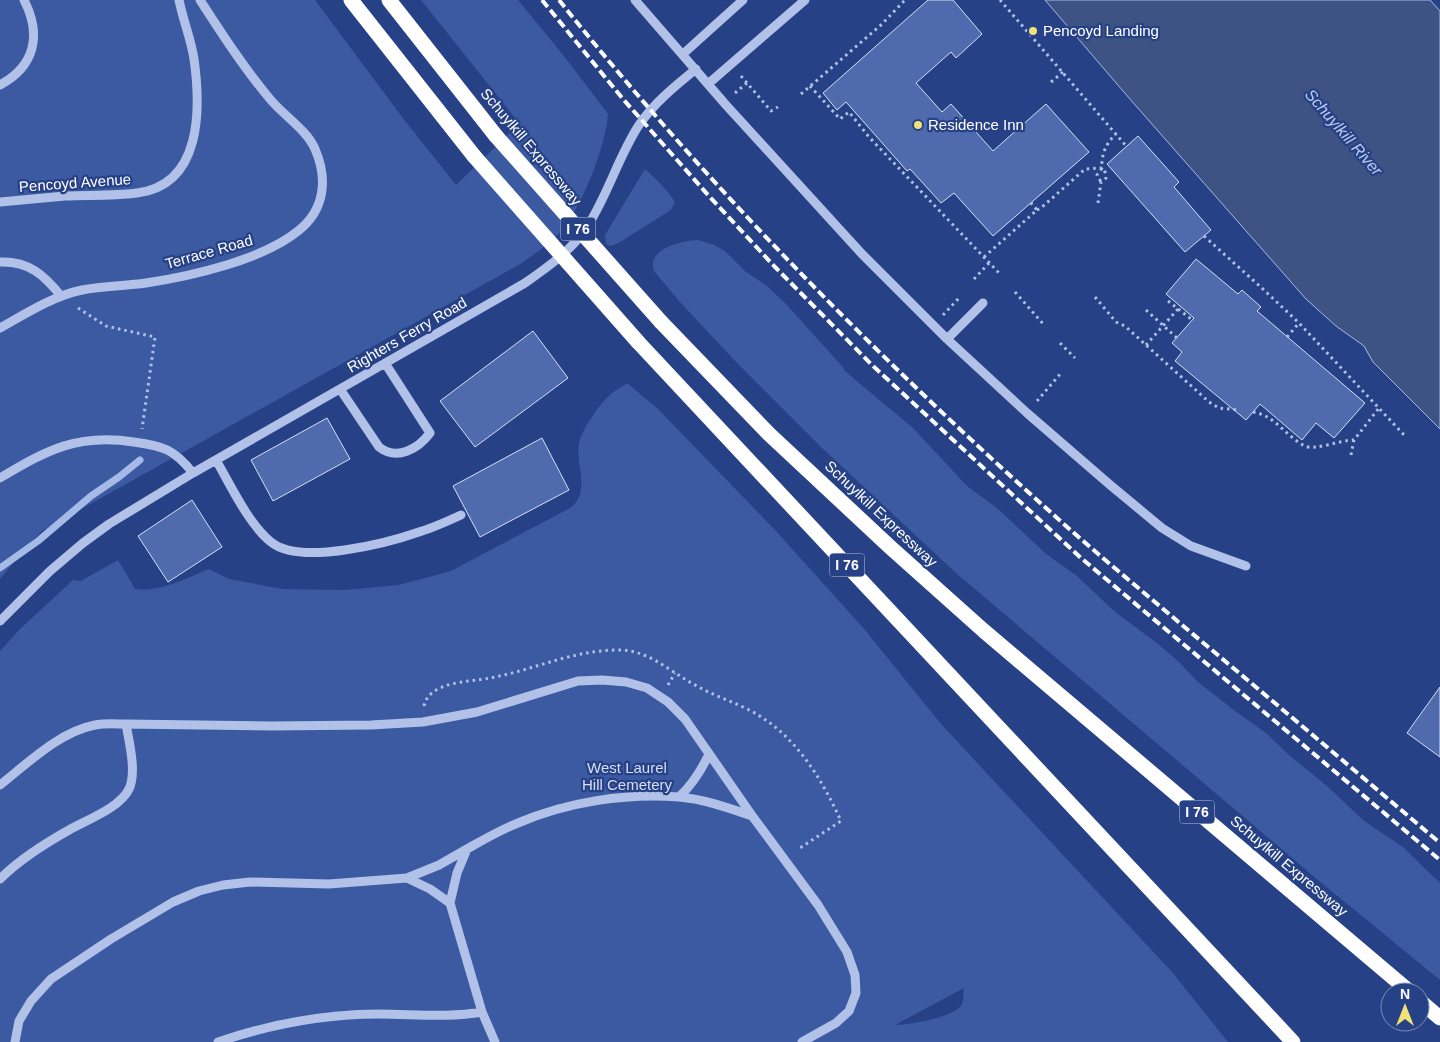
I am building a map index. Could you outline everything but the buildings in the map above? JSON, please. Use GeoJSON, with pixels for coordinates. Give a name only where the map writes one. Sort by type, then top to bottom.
{"type":"FeatureCollection","features":[{"type":"Feature","properties":{"kind":"highway","name":"I 76"},"geometry":{"type":"LineString","coordinates":[[352,0],[474,156],[638,342],[1293,1042]]}},
{"type":"Feature","properties":{"kind":"highway","name":"Schuylkill Expressway"},"geometry":{"type":"LineString","coordinates":[[389,0],[496,136],[661,322],[769,434],[890,548],[984,631],[1398,982]]}},
{"type":"Feature","properties":{"kind":"highway"},"geometry":{"type":"LineString","coordinates":[[1430,1010],[1440,1018]]}},
{"type":"Feature","properties":{"kind":"street"},"geometry":{"type":"LineString","coordinates":[[0,86],[16,75],[32,52],[34,27],[31,14],[24,0]]}},
{"type":"Feature","properties":{"kind":"street","name":"Pencoyd Avenue"},"geometry":{"type":"LineString","coordinates":[[0,202],[65,196],[138,193],[152,190],[174,176],[183,166],[194,137],[197,106],[194,59],[179,0]]}},
{"type":"Feature","properties":{"kind":"street","name":"Terrace Road"},"geometry":{"type":"LineString","coordinates":[[0,328],[61,296],[81,290],[147,283],[206,270],[261,252],[299,230],[313,215],[320,199],[323,184],[322,166],[314,146],[298,126],[272,101],[251,75],[200,0]]}},
{"type":"Feature","properties":{"kind":"street"},"geometry":{"type":"LineString","coordinates":[[635,0],[708,84],[862,254],[947,339],[1027,412],[1162,528],[1191,546],[1246,566]]}},
{"type":"Feature","properties":{"kind":"street"},"geometry":{"type":"LineString","coordinates":[[683,54],[743,0]]}},
{"type":"Feature","properties":{"kind":"street"},"geometry":{"type":"LineString","coordinates":[[708,84],[805,0]]}},
{"type":"Feature","properties":{"kind":"street","name":"Righters Ferry Road"},"geometry":{"type":"LineString","coordinates":[[0,620],[50,571],[109,524],[193,473],[525,283],[551,265],[586,228],[599,206],[625,148],[640,124],[658,102],[696,69]]}},
{"type":"Feature","properties":{"kind":"street"},"geometry":{"type":"LineString","coordinates":[[0,262],[26,266],[39,272],[61,296]]}},
{"type":"Feature","properties":{"kind":"street"},"geometry":{"type":"LineString","coordinates":[[947,339],[983,303]]}},
{"type":"Feature","properties":{"kind":"street"},"geometry":{"type":"LineString","coordinates":[[340,389],[379,447],[385,452],[394,454],[416,447],[430,433],[385,363]]}},
{"type":"Feature","properties":{"kind":"street"},"geometry":{"type":"LineString","coordinates":[[0,478],[58,447],[78,441],[105,438],[166,448],[178,455],[193,473]]}},
{"type":"Feature","properties":{"kind":"street"},"geometry":{"type":"LineString","coordinates":[[216,460],[239,500],[263,534],[282,549],[293,552],[313,553],[382,542],[423,531],[461,515]]}},
{"type":"Feature","properties":{"kind":"street"},"geometry":{"type":"LineString","coordinates":[[0,785],[51,746],[73,732],[96,725],[298,726],[423,722],[478,712],[578,681],[626,682],[647,688],[668,702],[685,719],[753,817],[818,905],[847,952],[855,975],[856,993],[849,1011],[836,1024],[802,1042]]}},
{"type":"Feature","properties":{"kind":"street"},"geometry":{"type":"LineString","coordinates":[[0,879],[34,851],[118,802],[129,790],[132,777],[132,759],[126,724]]}},
{"type":"Feature","properties":{"kind":"street"},"geometry":{"type":"LineString","coordinates":[[679,797],[702,770],[709,754]]}},
{"type":"Feature","properties":{"kind":"street"},"geometry":{"type":"LineString","coordinates":[[15,1042],[19,1021],[31,1001],[51,979],[134,925],[173,902],[199,891],[223,885],[250,882],[328,884],[407,878],[439,865],[517,823],[562,808],[592,802],[632,797],[679,797],[708,802],[753,817]]}},
{"type":"Feature","properties":{"kind":"street"},"geometry":{"type":"LineString","coordinates":[[467,850],[457,874],[450,903],[482,1012],[495,1042]]}},
{"type":"Feature","properties":{"kind":"street"},"geometry":{"type":"LineString","coordinates":[[407,878],[430,888],[450,903]]}},
{"type":"Feature","properties":{"kind":"street"},"geometry":{"type":"LineString","coordinates":[[218,1042],[270,1026],[324,1016],[378,1014],[451,1015],[482,1012]]}},
{"type":"Feature","properties":{"kind":"path"},"geometry":{"type":"LineString","coordinates":[[801,94],[881,26],[905,0]]}},
{"type":"Feature","properties":{"kind":"path"},"geometry":{"type":"LineString","coordinates":[[1000,0],[1127,146]]}},
{"type":"Feature","properties":{"kind":"path"},"geometry":{"type":"LineString","coordinates":[[736,69],[771,110],[778,107]]}},
{"type":"Feature","properties":{"kind":"path"},"geometry":{"type":"LineString","coordinates":[[1051,82],[1063,72]]}},
{"type":"Feature","properties":{"kind":"path"},"geometry":{"type":"LineString","coordinates":[[734,94],[747,83]]}},
{"type":"Feature","properties":{"kind":"path"},"geometry":{"type":"LineString","coordinates":[[810,86],[840,120],[849,112],[869,137],[1000,274]]}},
{"type":"Feature","properties":{"kind":"path"},"geometry":{"type":"LineString","coordinates":[[1101,182],[1106,178],[1101,162],[1106,146],[1116,134]]}},
{"type":"Feature","properties":{"kind":"path"},"geometry":{"type":"LineString","coordinates":[[984,257],[1086,169],[1102,168]]}},
{"type":"Feature","properties":{"kind":"path"},"geometry":{"type":"LineString","coordinates":[[1098,203],[1101,182],[1097,175],[1102,168]]}},
{"type":"Feature","properties":{"kind":"path"},"geometry":{"type":"LineString","coordinates":[[1031,203],[1037,210]]}},
{"type":"Feature","properties":{"kind":"path"},"geometry":{"type":"LineString","coordinates":[[1204,236],[1299,323],[1406,436]]}},
{"type":"Feature","properties":{"kind":"path"},"geometry":{"type":"LineString","coordinates":[[974,279],[989,262]]}},
{"type":"Feature","properties":{"kind":"path"},"geometry":{"type":"LineString","coordinates":[[1015,292],[1045,326]]}},
{"type":"Feature","properties":{"kind":"path"},"geometry":{"type":"LineString","coordinates":[[1095,296],[1116,322],[1125,326],[1209,402],[1219,408],[1238,410]]}},
{"type":"Feature","properties":{"kind":"path"},"geometry":{"type":"LineString","coordinates":[[941,316],[960,297]]}},
{"type":"Feature","properties":{"kind":"path"},"geometry":{"type":"LineString","coordinates":[[1168,301],[1191,319]]}},
{"type":"Feature","properties":{"kind":"path"},"geometry":{"type":"LineString","coordinates":[[1146,345],[1178,308]]}},
{"type":"Feature","properties":{"kind":"path"},"geometry":{"type":"LineString","coordinates":[[1146,310],[1177,338]]}},
{"type":"Feature","properties":{"kind":"path"},"geometry":{"type":"LineString","coordinates":[[86,313],[106,326],[155,337],[143,423]]}},
{"type":"Feature","properties":{"kind":"path"},"geometry":{"type":"LineString","coordinates":[[1287,337],[1299,323]]}},
{"type":"Feature","properties":{"kind":"path"},"geometry":{"type":"LineString","coordinates":[[1060,343],[1075,358]]}},
{"type":"Feature","properties":{"kind":"path"},"geometry":{"type":"LineString","coordinates":[[1027,412],[1061,373]]}},
{"type":"Feature","properties":{"kind":"path"},"geometry":{"type":"LineString","coordinates":[[1351,456],[1354,440],[1379,408]]}},
{"type":"Feature","properties":{"kind":"path"},"geometry":{"type":"LineString","coordinates":[[1254,412],[1265,415],[1305,446],[1317,447],[1338,441],[1354,440]]}},
{"type":"Feature","properties":{"kind":"green space"},"geometry":{"type":"Polygon","coordinates":[[[0,0],[315,0],[402,117],[456,185],[517,126],[516,119],[421,0],[518,0],[608,114],[603,141],[587,187],[573,214],[561,231],[540,250],[522,263],[42,531],[0,579],[0,0]]]}},
{"type":"Feature","properties":{"kind":"green space"},"geometry":{"type":"Polygon","coordinates":[[[645,169],[665,188],[675,202],[671,210],[620,242],[611,246],[606,244],[605,235],[645,169]]]}},
{"type":"Feature","properties":{"kind":"green space"},"geometry":{"type":"Polygon","coordinates":[[[698,240],[725,251],[745,271],[767,286],[785,303],[846,372],[913,428],[967,486],[997,508],[1045,553],[1077,576],[1115,612],[1157,643],[1198,682],[1266,733],[1364,821],[1403,847],[1440,883],[1440,980],[1318,880],[956,573],[820,446],[739,365],[679,301],[654,271],[653,260],[662,250],[680,243],[698,240]]]}},
{"type":"Feature","properties":{"kind":"green space","name":"West Laurel Hill Cemetery"},"geometry":{"type":"Polygon","coordinates":[[[627,383],[658,409],[776,531],[865,630],[941,724],[1172,972],[1228,1042],[0,1042],[0,651],[19,630],[73,580],[81,581],[118,560],[135,589],[164,587],[209,569],[229,579],[282,589],[345,590],[399,585],[451,571],[572,507],[581,492],[582,484],[578,452],[581,437],[602,403],[627,383]],[[964,988],[895,1025],[921,1022],[951,1013],[962,1004],[964,988]]]}},
{"type":"Feature","properties":{"kind":"water","name":"Schuylkill River"},"geometry":{"type":"Polygon","coordinates":[[[1045,0],[1430,0],[1440,11],[1440,429],[1373,362],[1364,346],[1336,326],[1306,299],[1045,0]]]}},
{"type":"Feature","properties":{"kind":"waterway"},"geometry":{"type":"LineString","coordinates":[[0,568],[38,541],[91,496],[140,460]]}},
{"type":"Feature","properties":{"kind":"railway"},"geometry":{"type":"LineString","coordinates":[[542,0],[623,99],[708,195],[775,267],[872,365],[1081,558],[1440,860]]}},
{"type":"Feature","properties":{"kind":"railway"},"geometry":{"type":"LineString","coordinates":[[559,0],[674,137],[735,204],[860,333],[924,395],[1087,544],[1440,843]]}},
{"type":"Feature","properties":{"kind":"place","name":"Pencoyd Landing"},"geometry":{"type":"Point","coordinates":[1033,31]}},
{"type":"Feature","properties":{"kind":"place","name":"Residence Inn"},"geometry":{"type":"Point","coordinates":[918,125]}}]}
